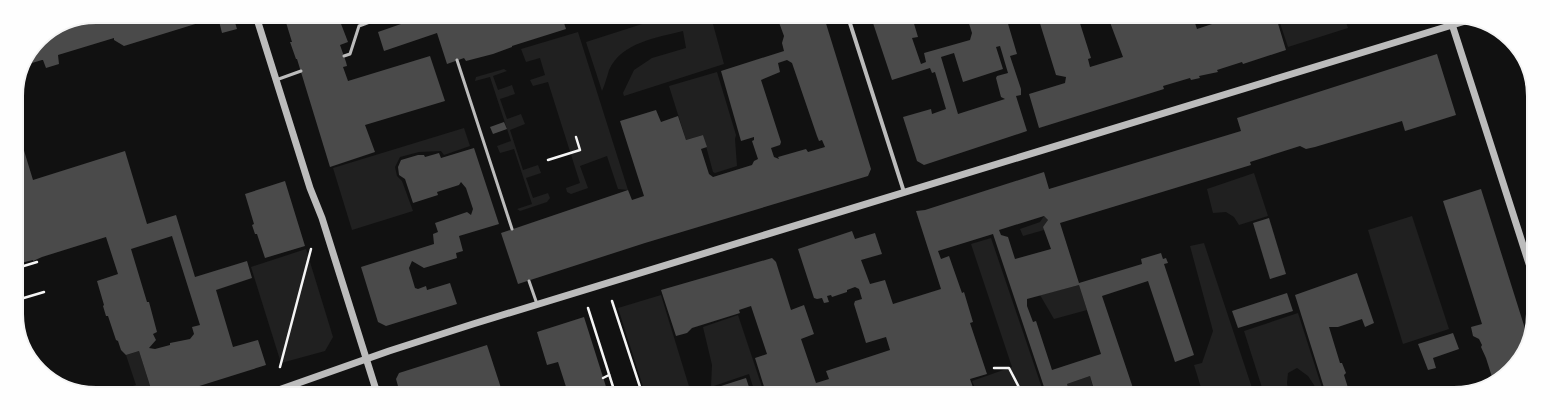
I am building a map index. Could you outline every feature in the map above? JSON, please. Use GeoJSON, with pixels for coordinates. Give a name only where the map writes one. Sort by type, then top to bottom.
{"type":"FeatureCollection","features":[{"type":"Feature","properties":{"kind":"street"},"geometry":{"type":"LineString","coordinates":[[258,23],[275,80],[310,188],[322,218],[375,387]]}},
{"type":"Feature","properties":{"kind":"street"},"geometry":{"type":"LineString","coordinates":[[850,23],[904,192]]}},
{"type":"Feature","properties":{"kind":"street"},"geometry":{"type":"LineString","coordinates":[[287,387],[367,358],[537,304],[1048,149],[1445,23]]}},
{"type":"Feature","properties":{"kind":"street"},"geometry":{"type":"LineString","coordinates":[[1452,23],[1527,257]]}},
{"type":"Feature","properties":{"kind":"lane"},"geometry":{"type":"LineString","coordinates":[[344,56],[350,54],[359,26],[367,23]]}},
{"type":"Feature","properties":{"kind":"lane"},"geometry":{"type":"LineString","coordinates":[[457,60],[512,229]]}},
{"type":"Feature","properties":{"kind":"lane"},"geometry":{"type":"LineString","coordinates":[[275,80],[301,71]]}},
{"type":"Feature","properties":{"kind":"lane"},"geometry":{"type":"LineString","coordinates":[[529,281],[537,304]]}},
{"type":"Feature","properties":{"kind":"path"},"geometry":{"type":"LineString","coordinates":[[548,160],[580,150],[576,137]]}},
{"type":"Feature","properties":{"kind":"path"},"geometry":{"type":"LineString","coordinates":[[280,367],[312,249]]}},
{"type":"Feature","properties":{"kind":"path"},"geometry":{"type":"LineString","coordinates":[[23,266],[37,262]]}},
{"type":"Feature","properties":{"kind":"path"},"geometry":{"type":"LineString","coordinates":[[23,298],[44,292]]}},
{"type":"Feature","properties":{"kind":"path"},"geometry":{"type":"LineString","coordinates":[[612,301],[640,387]]}},
{"type":"Feature","properties":{"kind":"path"},"geometry":{"type":"LineString","coordinates":[[588,308],[613,387]]}},
{"type":"Feature","properties":{"kind":"path"},"geometry":{"type":"LineString","coordinates":[[994,368],[1009,368],[1019,387]]}},
{"type":"Feature","properties":{"kind":"path"},"geometry":{"type":"LineString","coordinates":[[603,378],[609,375]]}},
{"type":"Feature","properties":{"kind":"shaded area"},"geometry":{"type":"Polygon","coordinates":[[[645,23],[713,23],[724,64],[624,96],[623,93],[634,70],[652,58],[686,48],[683,31],[651,39],[631,47],[622,53],[609,70],[602,91],[586,42],[645,23]]]}},
{"type":"Feature","properties":{"kind":"shaded area"},"geometry":{"type":"Polygon","coordinates":[[[1280,23],[1346,23],[1348,28],[1288,47],[1280,23]]]}},
{"type":"Feature","properties":{"kind":"shaded area"},"geometry":{"type":"Polygon","coordinates":[[[578,32],[628,190],[618,189],[607,156],[580,166],[588,188],[571,194],[567,192],[566,188],[580,183],[548,82],[533,86],[530,80],[545,75],[540,58],[526,62],[521,49],[578,32]]]}},
{"type":"Feature","properties":{"kind":"shaded area"},"geometry":{"type":"Polygon","coordinates":[[[504,69],[507,71],[493,76],[498,90],[512,85],[515,94],[500,99],[507,119],[521,114],[525,124],[510,130],[523,170],[538,165],[541,173],[526,178],[533,198],[548,193],[550,198],[547,202],[520,211],[517,209],[532,204],[514,149],[500,153],[497,146],[511,141],[490,77],[475,81],[476,77],[504,69]]]}},
{"type":"Feature","properties":{"kind":"shaded area"},"geometry":{"type":"Polygon","coordinates":[[[717,72],[736,135],[737,166],[715,173],[713,172],[703,135],[686,140],[669,86],[717,72]]]}},
{"type":"Feature","properties":{"kind":"shaded area"},"geometry":{"type":"Polygon","coordinates":[[[464,128],[470,146],[444,155],[441,151],[419,152],[400,157],[395,167],[397,176],[402,181],[413,211],[352,230],[333,168],[464,128]]]}},
{"type":"Feature","properties":{"kind":"shaded area"},"geometry":{"type":"Polygon","coordinates":[[[1254,173],[1268,216],[1239,225],[1234,217],[1226,212],[1213,213],[1207,189],[1254,173]]]}},
{"type":"Feature","properties":{"kind":"shaded area"},"geometry":{"type":"Polygon","coordinates":[[[1044,216],[1048,220],[1044,230],[1023,236],[1020,229],[1040,222],[1044,216]]]}},
{"type":"Feature","properties":{"kind":"shaded area"},"geometry":{"type":"Polygon","coordinates":[[[1412,216],[1449,329],[1403,344],[1368,230],[1412,216]]]}},
{"type":"Feature","properties":{"kind":"shaded area"},"geometry":{"type":"Polygon","coordinates":[[[991,238],[1042,387],[974,387],[972,381],[1012,367],[971,244],[991,238]]]}},
{"type":"Feature","properties":{"kind":"shaded area"},"geometry":{"type":"Polygon","coordinates":[[[1204,243],[1252,387],[1201,387],[1194,365],[1202,363],[1213,331],[1190,246],[1204,243]]]}},
{"type":"Feature","properties":{"kind":"shaded area"},"geometry":{"type":"Polygon","coordinates":[[[306,249],[333,337],[325,351],[281,363],[251,267],[306,249]]]}},
{"type":"Feature","properties":{"kind":"shaded area"},"geometry":{"type":"Polygon","coordinates":[[[1079,285],[1087,310],[1054,319],[1040,295],[1079,285]]]}},
{"type":"Feature","properties":{"kind":"shaded area"},"geometry":{"type":"Polygon","coordinates":[[[661,295],[689,387],[643,387],[618,308],[661,295]]]}},
{"type":"Feature","properties":{"kind":"shaded area"},"geometry":{"type":"Polygon","coordinates":[[[1298,313],[1322,387],[1315,387],[1308,376],[1297,368],[1288,373],[1288,387],[1262,387],[1244,331],[1298,313]]]}},
{"type":"Feature","properties":{"kind":"shaded area"},"geometry":{"type":"Polygon","coordinates":[[[738,315],[762,387],[753,387],[749,374],[711,387],[712,365],[703,327],[738,315]]]}},
{"type":"Feature","properties":{"kind":"shaded area"},"geometry":{"type":"Polygon","coordinates":[[[139,351],[150,387],[129,387],[136,385],[126,355],[139,351]]]}},
{"type":"Feature","properties":{"kind":"shaded area"},"geometry":{"type":"Polygon","coordinates":[[[1090,376],[1093,387],[1068,387],[1067,384],[1090,376]]]}},
{"type":"Feature","properties":{"kind":"building"},"geometry":{"type":"Polygon","coordinates":[[[96,23],[199,23],[124,46],[114,40],[114,38],[58,55],[59,64],[46,68],[43,60],[31,63],[38,51],[55,35],[77,25],[96,23]]]}},
{"type":"Feature","properties":{"kind":"building"},"geometry":{"type":"Polygon","coordinates":[[[220,23],[235,23],[237,29],[222,33],[220,23]]]}},
{"type":"Feature","properties":{"kind":"building"},"geometry":{"type":"Polygon","coordinates":[[[286,23],[341,23],[348,42],[340,45],[347,66],[343,67],[348,81],[430,56],[445,101],[365,125],[375,152],[330,167],[297,59],[290,42],[292,42],[286,23]]]}},
{"type":"Feature","properties":{"kind":"building"},"geometry":{"type":"Polygon","coordinates":[[[404,23],[564,23],[566,29],[512,46],[493,54],[466,61],[464,58],[447,64],[437,33],[384,51],[378,32],[404,23]]]}},
{"type":"Feature","properties":{"kind":"building"},"geometry":{"type":"Polygon","coordinates":[[[779,23],[826,23],[871,169],[868,176],[645,243],[518,284],[501,233],[628,190],[632,200],[644,196],[620,121],[656,110],[661,122],[678,116],[686,140],[703,135],[707,147],[701,149],[709,174],[713,177],[752,165],[754,161],[758,159],[752,141],[754,140],[754,137],[741,141],[721,71],[784,51],[782,43],[784,36],[779,23]],[[787,60],[778,63],[780,72],[761,80],[781,142],[780,145],[771,148],[774,157],[779,159],[778,157],[806,149],[808,152],[825,147],[822,140],[819,141],[792,63],[787,60]]]}},
{"type":"Feature","properties":{"kind":"building"},"geometry":{"type":"Polygon","coordinates":[[[873,23],[914,23],[918,37],[912,38],[921,64],[926,62],[924,53],[970,40],[972,33],[969,23],[1008,23],[1017,54],[1010,56],[1021,89],[1021,95],[1016,96],[1027,131],[924,165],[917,161],[903,117],[931,109],[932,114],[946,109],[935,72],[932,73],[930,68],[892,80],[873,23]],[[1000,46],[996,47],[1003,69],[963,82],[954,53],[941,57],[958,114],[1005,99],[1001,97],[996,78],[997,76],[1008,73],[1000,46]]]}},
{"type":"Feature","properties":{"kind":"building"},"geometry":{"type":"Polygon","coordinates":[[[1040,23],[1080,23],[1091,58],[1088,59],[1090,67],[1123,57],[1110,23],[1195,23],[1197,29],[1215,23],[1278,23],[1286,50],[1243,64],[1242,62],[1217,70],[1218,72],[1199,76],[1200,78],[1191,80],[1190,78],[1163,86],[1164,89],[1039,128],[1029,94],[1065,83],[1066,77],[1056,75],[1040,23]]]}},
{"type":"Feature","properties":{"kind":"building"},"geometry":{"type":"Polygon","coordinates":[[[1437,54],[1456,115],[1405,131],[1402,121],[1315,147],[1306,149],[1300,146],[1250,162],[1251,165],[1060,223],[1079,283],[1142,264],[1141,259],[1161,253],[1163,259],[1166,258],[1168,263],[1164,264],[1194,355],[1175,362],[1148,281],[1102,296],[1133,387],[1093,387],[1090,376],[1067,384],[1068,387],[1044,387],[993,234],[938,251],[941,259],[949,256],[962,293],[964,292],[973,322],[970,323],[987,374],[970,379],[973,387],[764,387],[755,358],[767,354],[751,306],[739,310],[740,313],[692,328],[687,333],[676,336],[661,290],[772,258],[776,262],[791,310],[804,305],[814,334],[801,339],[816,383],[829,379],[826,371],[890,350],[886,337],[866,343],[854,304],[855,301],[862,299],[859,289],[855,287],[847,290],[847,292],[832,297],[831,295],[827,296],[829,302],[824,303],[822,298],[814,298],[798,249],[852,231],[855,239],[875,233],[882,254],[861,260],[870,284],[885,280],[893,304],[941,289],[916,211],[925,210],[1044,172],[1049,189],[1241,131],[1237,118],[1437,54]],[[1044,216],[999,230],[1001,235],[1008,237],[1015,259],[1051,249],[1043,227],[1048,220],[1044,216]],[[1079,285],[1027,299],[1027,306],[1033,322],[1036,321],[1052,370],[1101,354],[1079,285]]]}},
{"type":"Feature","properties":{"kind":"building"},"geometry":{"type":"Polygon","coordinates":[[[504,122],[507,129],[493,134],[490,127],[504,122]]]}},
{"type":"Feature","properties":{"kind":"building"},"geometry":{"type":"Polygon","coordinates":[[[23,147],[33,180],[125,151],[147,224],[176,215],[195,277],[247,261],[252,278],[216,290],[233,347],[258,340],[266,365],[196,387],[150,387],[139,351],[126,355],[121,350],[103,306],[104,305],[97,281],[118,274],[106,237],[23,262],[23,147]],[[172,236],[131,249],[147,302],[149,302],[157,332],[153,334],[156,340],[149,348],[155,349],[170,345],[170,343],[190,339],[194,334],[192,327],[200,325],[172,236]]]}},
{"type":"Feature","properties":{"kind":"building"},"geometry":{"type":"Polygon","coordinates":[[[474,148],[499,224],[459,236],[463,251],[456,253],[457,258],[424,268],[412,261],[409,268],[415,288],[418,289],[426,286],[427,290],[450,283],[457,304],[386,326],[378,322],[361,267],[434,244],[433,234],[438,232],[435,223],[467,212],[471,215],[473,209],[466,188],[461,182],[459,185],[437,192],[438,195],[413,203],[405,179],[399,175],[398,167],[401,160],[418,155],[424,155],[425,157],[439,153],[441,158],[474,148]]]}},
{"type":"Feature","properties":{"kind":"building"},"geometry":{"type":"Polygon","coordinates":[[[285,181],[305,246],[265,258],[257,234],[255,234],[252,225],[254,224],[245,194],[285,181]]]}},
{"type":"Feature","properties":{"kind":"building"},"geometry":{"type":"Polygon","coordinates":[[[1481,189],[1525,330],[1512,359],[1506,366],[1492,377],[1481,347],[1482,345],[1479,339],[1473,336],[1471,327],[1482,324],[1443,201],[1481,189]]]}},
{"type":"Feature","properties":{"kind":"building"},"geometry":{"type":"Polygon","coordinates":[[[1269,218],[1286,274],[1270,279],[1253,223],[1269,218]]]}},
{"type":"Feature","properties":{"kind":"building"},"geometry":{"type":"Polygon","coordinates":[[[1357,273],[1374,323],[1365,327],[1362,319],[1338,327],[1329,327],[1340,363],[1342,363],[1346,373],[1344,375],[1348,387],[1324,387],[1295,295],[1357,273]]]}},
{"type":"Feature","properties":{"kind":"building"},"geometry":{"type":"Polygon","coordinates":[[[1287,293],[1293,311],[1238,328],[1232,311],[1287,293]]]}},
{"type":"Feature","properties":{"kind":"building"},"geometry":{"type":"Polygon","coordinates":[[[584,317],[606,387],[566,387],[558,362],[547,365],[537,332],[584,317]]]}},
{"type":"Feature","properties":{"kind":"building"},"geometry":{"type":"Polygon","coordinates":[[[1453,333],[1459,349],[1433,358],[1436,368],[1428,370],[1418,344],[1453,333]]]}},
{"type":"Feature","properties":{"kind":"building"},"geometry":{"type":"Polygon","coordinates":[[[487,345],[501,387],[398,387],[396,379],[399,373],[487,345]]]}},
{"type":"Feature","properties":{"kind":"building"},"geometry":{"type":"Polygon","coordinates":[[[746,378],[749,387],[719,387],[746,378]]]}}]}
